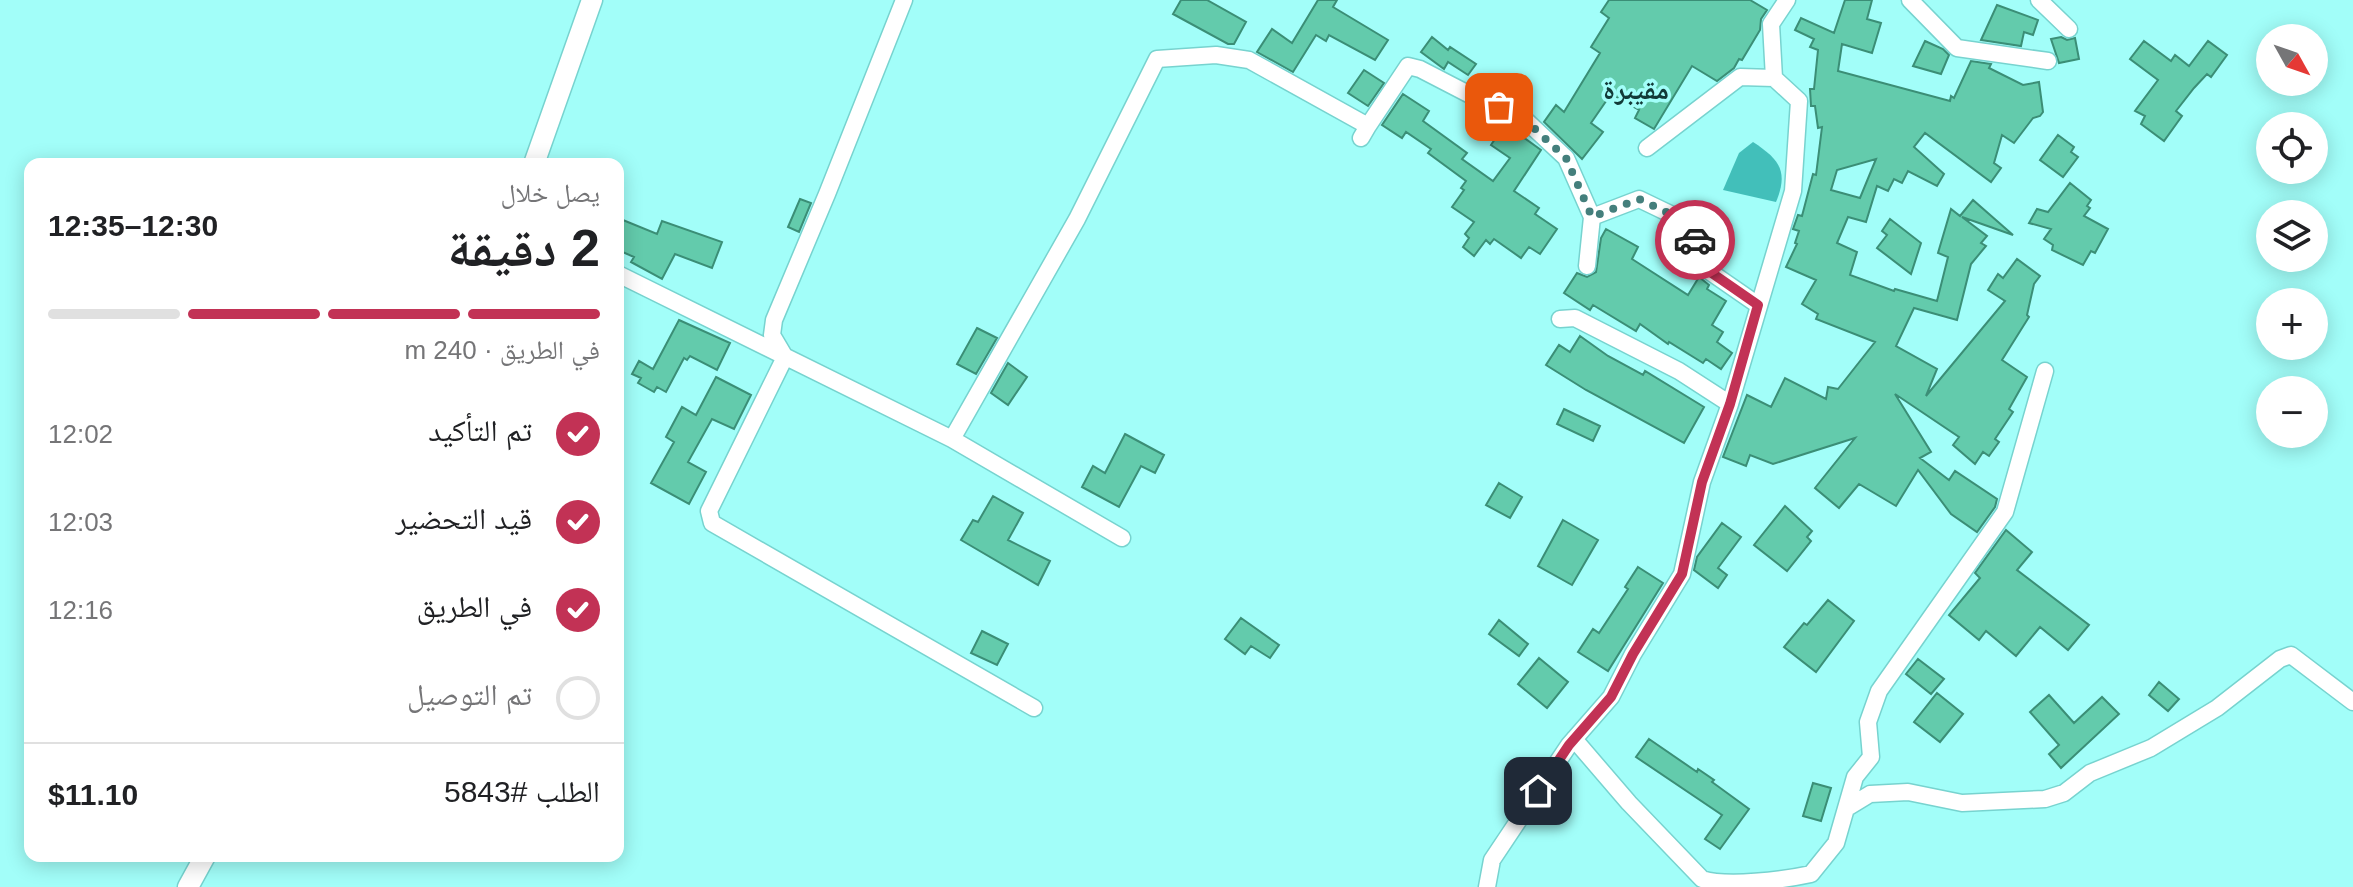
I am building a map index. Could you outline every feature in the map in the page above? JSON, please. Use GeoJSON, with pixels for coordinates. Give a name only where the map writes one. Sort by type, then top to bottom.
{"type":"FeatureCollection","features":[{"type":"Feature","properties":{"kind":"street"},"geometry":{"type":"LineString","coordinates":[[536,158],[592,0]]}},
{"type":"Feature","properties":{"kind":"street"},"geometry":{"type":"LineString","coordinates":[[785,357],[772,335],[774,320],[904,0]]}},
{"type":"Feature","properties":{"kind":"street"},"geometry":{"type":"LineString","coordinates":[[1774,78],[1771,24],[1787,0]]}},
{"type":"Feature","properties":{"kind":"street"},"geometry":{"type":"LineString","coordinates":[[1910,0],[1957,48],[2048,61]]}},
{"type":"Feature","properties":{"kind":"street"},"geometry":{"type":"LineString","coordinates":[[2039,0],[2069,29]]}},
{"type":"Feature","properties":{"kind":"street"},"geometry":{"type":"LineString","coordinates":[[952,439],[1077,219],[1157,59],[1216,55],[1249,60],[1365,132],[1404,70],[1413,65],[1478,99],[1519,114],[1566,158],[1592,217],[1587,266]]}},
{"type":"Feature","properties":{"kind":"street"},"geometry":{"type":"LineString","coordinates":[[1487,887],[1492,860],[1574,739],[1611,697],[1633,654],[1682,574],[1702,482],[1730,404],[1793,191],[1799,101],[1774,78],[1740,77],[1647,148]]}},
{"type":"Feature","properties":{"kind":"street"},"geometry":{"type":"LineString","coordinates":[[1592,217],[1639,199],[1689,223],[1706,269],[1758,305]]}},
{"type":"Feature","properties":{"kind":"street"},"geometry":{"type":"LineString","coordinates":[[624,277],[952,439],[1122,538]]}},
{"type":"Feature","properties":{"kind":"street"},"geometry":{"type":"LineString","coordinates":[[1560,319],[1575,318],[1679,371],[1730,404]]}},
{"type":"Feature","properties":{"kind":"street"},"geometry":{"type":"LineString","coordinates":[[785,357],[709,511],[712,523],[1034,708]]}},
{"type":"Feature","properties":{"kind":"street"},"geometry":{"type":"LineString","coordinates":[[1574,739],[1629,803],[1702,879],[1713,885],[1765,884],[1811,874],[1836,843],[1855,777],[1871,757],[1868,722],[1879,691],[2005,512],[2045,371]]}},
{"type":"Feature","properties":{"kind":"street"},"geometry":{"type":"LineString","coordinates":[[1847,808],[1870,794],[1883,793],[1908,792],[1962,803],[2045,799],[2064,793],[2090,773],[2151,748],[2217,708],[2280,659],[2291,655],[2353,702]]}},
{"type":"Feature","properties":{"kind":"street"},"geometry":{"type":"LineString","coordinates":[[188,887],[202,862]]}},
{"type":"Feature","properties":{"kind":"water"},"geometry":{"type":"Polygon","coordinates":[[[1753,142],[1769,154],[1779,167],[1782,182],[1776,202],[1723,190],[1739,153],[1753,142]]]}},
{"type":"Feature","properties":{"kind":"building"},"geometry":{"type":"Polygon","coordinates":[[[1181,0],[1207,0],[1246,22],[1234,44],[1228,44],[1173,14],[1181,0]]]}},
{"type":"Feature","properties":{"kind":"building"},"geometry":{"type":"Polygon","coordinates":[[[1318,0],[1337,0],[1333,7],[1388,40],[1375,60],[1329,35],[1326,41],[1316,35],[1293,72],[1257,52],[1272,29],[1292,43],[1318,0]]]}},
{"type":"Feature","properties":{"kind":"building"},"geometry":{"type":"Polygon","coordinates":[[[1609,0],[1750,0],[1767,10],[1761,19],[1760,30],[1742,60],[1739,59],[1734,68],[1717,81],[1692,66],[1654,129],[1635,118],[1639,110],[1611,94],[1591,123],[1603,132],[1582,159],[1544,122],[1556,105],[1564,112],[1600,53],[1591,47],[1609,18],[1601,12],[1609,0]]]}},
{"type":"Feature","properties":{"kind":"building"},"geometry":{"type":"Polygon","coordinates":[[[1845,0],[1872,0],[1867,19],[1881,23],[1872,53],[1842,44],[1838,71],[1950,101],[1971,61],[1991,64],[1989,68],[2023,85],[2039,82],[2043,112],[2033,118],[2014,143],[2002,135],[1994,163],[2001,168],[1991,182],[1925,133],[1914,147],[1944,174],[1937,186],[1908,171],[1902,183],[1894,179],[1888,191],[1877,186],[1866,222],[1848,217],[1837,243],[1857,252],[1850,275],[1894,291],[1937,301],[1948,257],[1938,253],[1951,209],[1960,216],[1973,200],[2013,235],[1962,217],[1987,236],[1981,243],[1986,246],[1971,264],[1957,320],[1914,308],[1896,346],[1937,369],[1926,396],[2005,301],[1988,290],[1998,274],[2003,278],[2017,259],[2040,276],[2034,284],[2029,317],[2002,360],[2027,377],[2009,409],[2013,412],[1995,439],[1999,442],[1989,456],[1983,452],[1975,464],[1953,445],[1959,437],[1895,394],[1931,452],[1920,458],[1949,480],[1955,471],[1997,499],[1995,507],[1977,532],[1951,514],[1918,470],[1896,506],[1859,484],[1839,508],[1815,488],[1855,438],[1773,464],[1750,455],[1746,466],[1723,457],[1747,395],[1771,407],[1785,378],[1826,399],[1828,387],[1838,389],[1875,342],[1816,319],[1818,314],[1802,304],[1816,280],[1786,267],[1797,244],[1799,231],[1793,229],[1798,215],[1802,216],[1813,174],[1816,175],[1822,127],[1818,128],[1815,106],[1811,106],[1810,89],[1814,89],[1818,50],[1810,47],[1814,39],[1795,30],[1801,18],[1834,33],[1845,0]],[[1876,159],[1837,170],[1831,190],[1860,198],[1876,159]]]}},
{"type":"Feature","properties":{"kind":"building"},"geometry":{"type":"Polygon","coordinates":[[[1997,5],[2038,20],[2033,35],[2024,32],[2021,46],[1981,40],[1997,5]]]}},
{"type":"Feature","properties":{"kind":"building"},"geometry":{"type":"Polygon","coordinates":[[[1432,37],[1448,50],[1450,47],[1476,64],[1468,75],[1448,62],[1444,69],[1421,52],[1432,37]]]}},
{"type":"Feature","properties":{"kind":"building"},"geometry":{"type":"Polygon","coordinates":[[[2061,37],[2067,40],[2075,38],[2079,59],[2059,63],[2051,39],[2061,37]]]}},
{"type":"Feature","properties":{"kind":"building"},"geometry":{"type":"Polygon","coordinates":[[[1925,41],[1949,55],[1941,74],[1913,66],[1925,41]]]}},
{"type":"Feature","properties":{"kind":"building"},"geometry":{"type":"Polygon","coordinates":[[[2144,41],[2171,61],[2175,55],[2189,66],[2208,41],[2227,55],[2211,77],[2207,74],[2176,111],[2182,116],[2164,141],[2141,124],[2145,116],[2135,111],[2158,80],[2130,59],[2144,41]]]}},
{"type":"Feature","properties":{"kind":"building"},"geometry":{"type":"Polygon","coordinates":[[[1364,70],[1384,83],[1368,106],[1348,93],[1364,70]]]}},
{"type":"Feature","properties":{"kind":"building"},"geometry":{"type":"Polygon","coordinates":[[[1403,94],[1429,111],[1423,121],[1467,153],[1462,159],[1493,181],[1510,158],[1491,145],[1505,124],[1541,150],[1514,191],[1539,208],[1535,214],[1557,229],[1540,254],[1529,247],[1521,258],[1494,239],[1490,244],[1486,240],[1474,256],[1463,247],[1469,238],[1465,234],[1474,222],[1452,207],[1464,190],[1461,188],[1466,181],[1428,153],[1431,149],[1406,132],[1402,138],[1382,125],[1403,94]]]}},
{"type":"Feature","properties":{"kind":"building"},"geometry":{"type":"Polygon","coordinates":[[[2058,135],[2074,147],[2071,152],[2078,157],[2063,177],[2040,160],[2058,135]]]}},
{"type":"Feature","properties":{"kind":"building"},"geometry":{"type":"Polygon","coordinates":[[[2070,183],[2091,200],[2084,216],[2108,229],[2095,253],[2091,251],[2083,265],[2052,250],[2053,245],[2044,239],[2051,229],[2029,223],[2037,209],[2048,212],[2070,183]]]}},
{"type":"Feature","properties":{"kind":"building"},"geometry":{"type":"Polygon","coordinates":[[[800,199],[811,203],[799,232],[788,227],[800,199]]]}},
{"type":"Feature","properties":{"kind":"building"},"geometry":{"type":"Polygon","coordinates":[[[1890,219],[1921,243],[1911,274],[1877,248],[1887,235],[1882,231],[1890,219]]]}},
{"type":"Feature","properties":{"kind":"building"},"geometry":{"type":"Polygon","coordinates":[[[624,220],[657,234],[662,221],[722,242],[712,268],[675,254],[662,279],[631,262],[634,257],[624,253],[624,220]]]}},
{"type":"Feature","properties":{"kind":"building"},"geometry":{"type":"Polygon","coordinates":[[[1606,229],[1638,247],[1632,259],[1688,295],[1699,277],[1709,285],[1707,289],[1726,301],[1712,325],[1723,332],[1717,342],[1732,353],[1721,369],[1706,359],[1703,363],[1668,344],[1640,324],[1636,331],[1593,305],[1590,310],[1564,293],[1577,273],[1587,277],[1596,272],[1601,238],[1606,229]]]}},
{"type":"Feature","properties":{"kind":"building"},"geometry":{"type":"Polygon","coordinates":[[[679,320],[730,343],[717,370],[690,356],[687,360],[684,358],[666,392],[657,387],[654,392],[638,383],[641,378],[632,374],[639,361],[653,369],[679,320]]]}},
{"type":"Feature","properties":{"kind":"building"},"geometry":{"type":"Polygon","coordinates":[[[977,328],[997,338],[976,374],[957,364],[977,328]]]}},
{"type":"Feature","properties":{"kind":"building"},"geometry":{"type":"Polygon","coordinates":[[[1580,336],[1608,356],[1643,375],[1645,371],[1704,407],[1684,443],[1546,365],[1559,345],[1570,352],[1580,336]]]}},
{"type":"Feature","properties":{"kind":"building"},"geometry":{"type":"Polygon","coordinates":[[[1008,363],[1027,377],[1008,405],[991,393],[1008,363]]]}},
{"type":"Feature","properties":{"kind":"building"},"geometry":{"type":"Polygon","coordinates":[[[716,377],[751,395],[734,429],[712,419],[688,462],[706,472],[689,504],[651,483],[674,442],[666,437],[682,407],[696,415],[716,377]]]}},
{"type":"Feature","properties":{"kind":"building"},"geometry":{"type":"Polygon","coordinates":[[[1564,409],[1600,426],[1593,441],[1557,424],[1564,409]]]}},
{"type":"Feature","properties":{"kind":"building"},"geometry":{"type":"Polygon","coordinates":[[[1125,434],[1164,455],[1155,473],[1141,466],[1119,507],[1082,487],[1093,466],[1105,473],[1125,434]]]}},
{"type":"Feature","properties":{"kind":"building"},"geometry":{"type":"Polygon","coordinates":[[[1499,483],[1522,497],[1510,518],[1486,505],[1499,483]]]}},
{"type":"Feature","properties":{"kind":"building"},"geometry":{"type":"Polygon","coordinates":[[[993,496],[1023,513],[1008,540],[1050,561],[1038,585],[961,540],[973,520],[978,522],[993,496]]]}},
{"type":"Feature","properties":{"kind":"building"},"geometry":{"type":"Polygon","coordinates":[[[1785,506],[1812,531],[1807,537],[1811,541],[1787,571],[1754,545],[1785,506]]]}},
{"type":"Feature","properties":{"kind":"building"},"geometry":{"type":"Polygon","coordinates":[[[1563,520],[1598,540],[1572,585],[1538,566],[1563,520]]]}},
{"type":"Feature","properties":{"kind":"building"},"geometry":{"type":"Polygon","coordinates":[[[1722,523],[1741,537],[1718,568],[1727,575],[1718,588],[1694,570],[1697,557],[1722,523]]]}},
{"type":"Feature","properties":{"kind":"building"},"geometry":{"type":"Polygon","coordinates":[[[2006,530],[2032,552],[2017,570],[2089,625],[2068,650],[2040,627],[2016,656],[1986,631],[1979,640],[1949,615],[1980,578],[1975,573],[2006,530]]]}},
{"type":"Feature","properties":{"kind":"building"},"geometry":{"type":"Polygon","coordinates":[[[1638,567],[1663,583],[1608,671],[1578,652],[1593,629],[1599,633],[1628,589],[1625,587],[1638,567]]]}},
{"type":"Feature","properties":{"kind":"building"},"geometry":{"type":"Polygon","coordinates":[[[1828,600],[1854,621],[1816,672],[1784,647],[1828,600]]]}},
{"type":"Feature","properties":{"kind":"building"},"geometry":{"type":"Polygon","coordinates":[[[1241,618],[1279,645],[1270,658],[1251,646],[1245,654],[1225,639],[1241,618]]]}},
{"type":"Feature","properties":{"kind":"building"},"geometry":{"type":"Polygon","coordinates":[[[1499,620],[1528,644],[1519,656],[1489,634],[1499,620]]]}},
{"type":"Feature","properties":{"kind":"building"},"geometry":{"type":"Polygon","coordinates":[[[982,631],[1008,644],[997,665],[971,653],[982,631]]]}},
{"type":"Feature","properties":{"kind":"building"},"geometry":{"type":"Polygon","coordinates":[[[1539,658],[1568,682],[1547,708],[1518,684],[1539,658]]]}},
{"type":"Feature","properties":{"kind":"building"},"geometry":{"type":"Polygon","coordinates":[[[1918,659],[1944,679],[1931,694],[1906,674],[1918,659]]]}},
{"type":"Feature","properties":{"kind":"building"},"geometry":{"type":"Polygon","coordinates":[[[2159,682],[2179,699],[2168,711],[2149,695],[2159,682]]]}},
{"type":"Feature","properties":{"kind":"building"},"geometry":{"type":"Polygon","coordinates":[[[1937,693],[1963,714],[1940,742],[1914,722],[1937,693]]]}},
{"type":"Feature","properties":{"kind":"building"},"geometry":{"type":"Polygon","coordinates":[[[2049,695],[2074,723],[2102,697],[2119,714],[2061,768],[2049,754],[2059,745],[2030,712],[2049,695]]]}},
{"type":"Feature","properties":{"kind":"building"},"geometry":{"type":"Polygon","coordinates":[[[1649,739],[1714,780],[1712,782],[1749,809],[1720,849],[1705,839],[1722,815],[1636,757],[1649,739]]]}},
{"type":"Feature","properties":{"kind":"building"},"geometry":{"type":"Polygon","coordinates":[[[1813,783],[1831,788],[1821,821],[1803,816],[1813,783]]]}},
{"type":"Feature","properties":{"kind":"way so far"},"geometry":{"type":"LineString","coordinates":[[1499,107],[1519,114],[1566,158],[1592,217],[1639,199],[1689,223],[1695,240]]}},
{"type":"Feature","properties":{"kind":"district","name":"مقيبرة"},"geometry":{"type":"Point","coordinates":[1636,89]}},
{"type":"Feature","properties":{"kind":"route"},"geometry":{"type":"LineString","coordinates":[[1538,791],[1569,745],[1611,697],[1633,654],[1682,574],[1702,482],[1730,404],[1758,305],[1706,269],[1695,240]]}}]}
